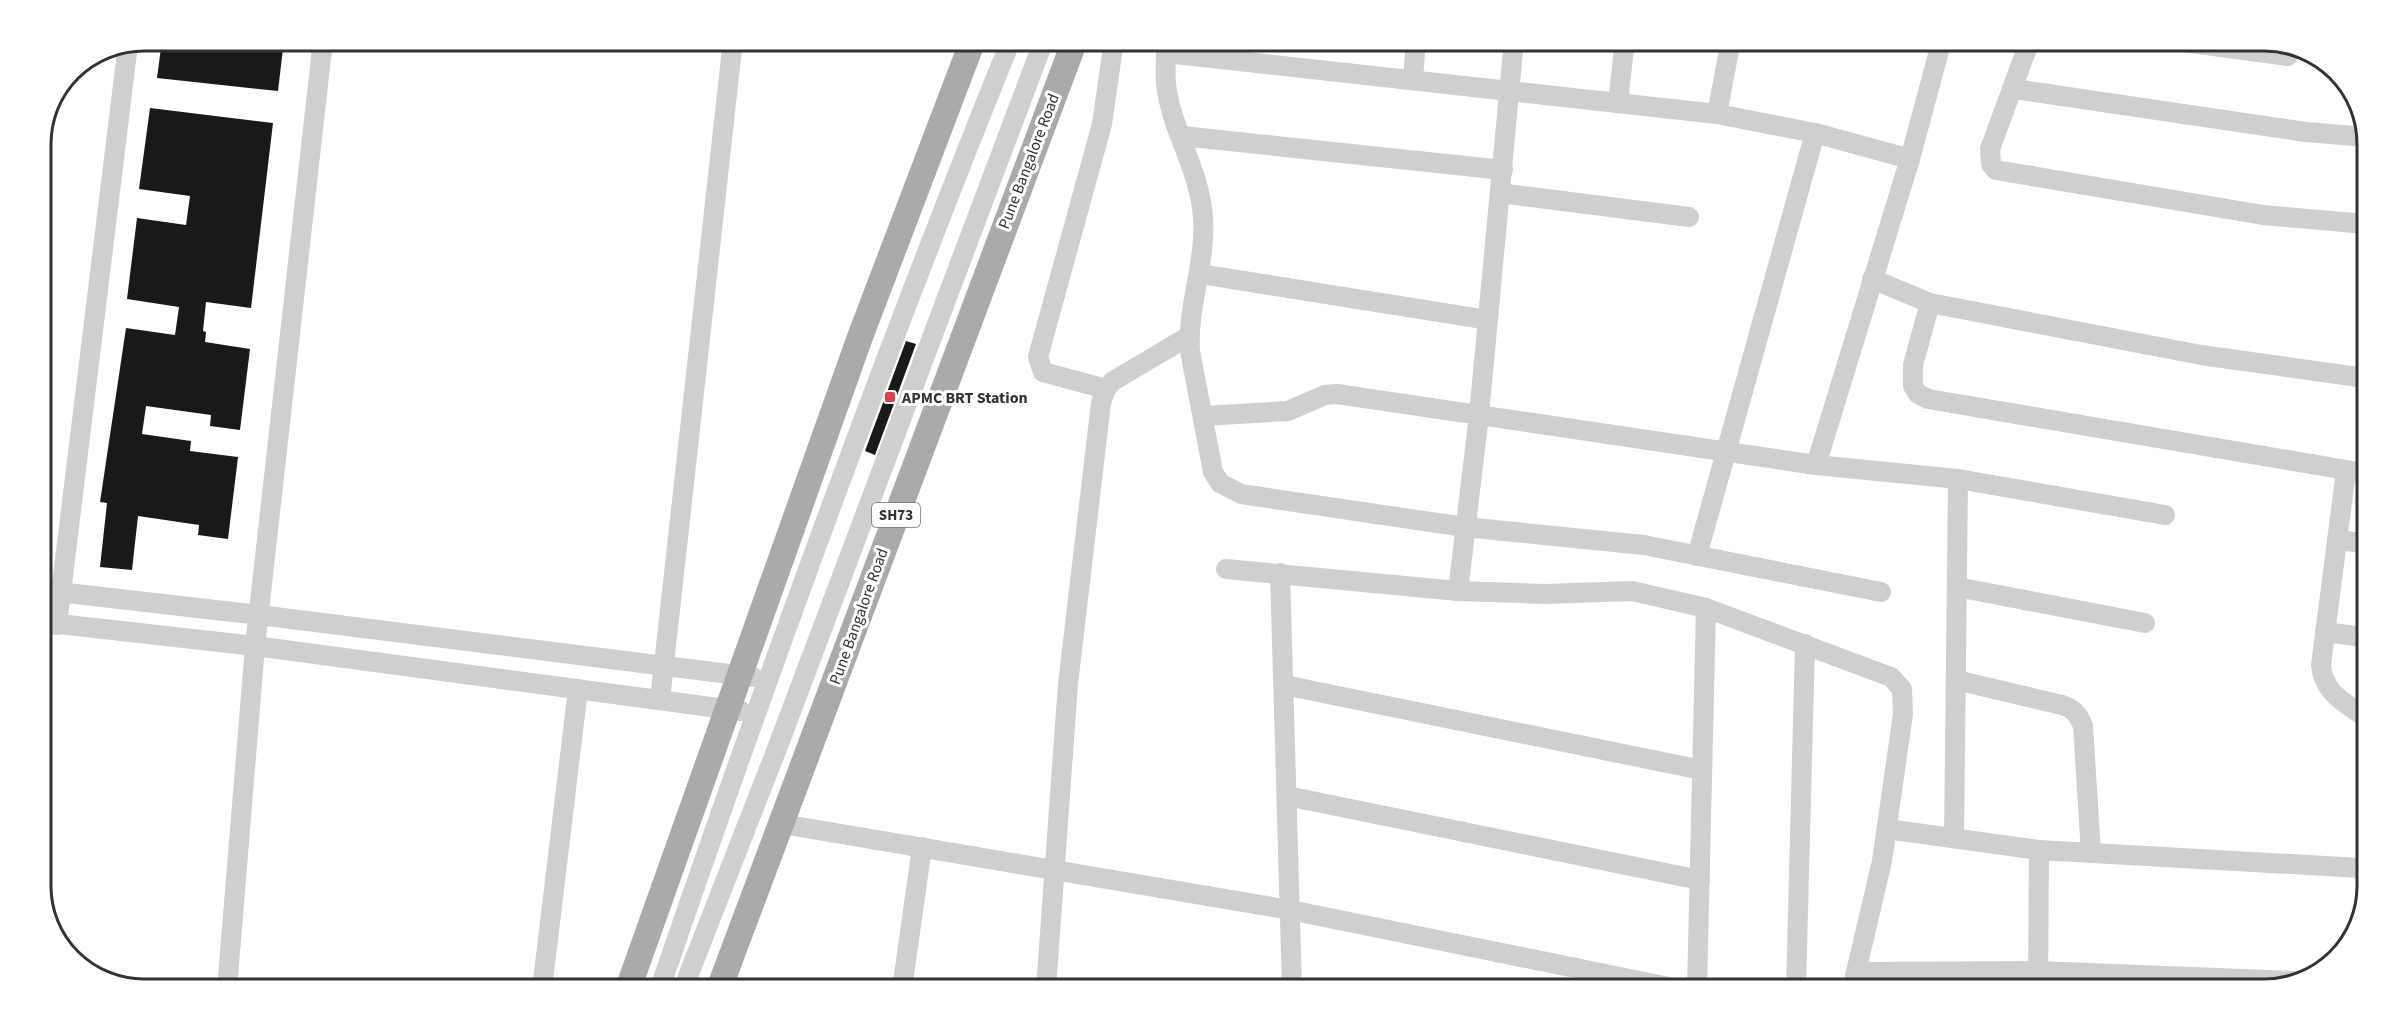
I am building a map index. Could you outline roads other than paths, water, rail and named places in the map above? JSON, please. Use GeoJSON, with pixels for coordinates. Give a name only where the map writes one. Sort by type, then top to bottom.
{"type":"FeatureCollection","features":[{"type":"Feature","properties":{"kind":"main road"},"geometry":{"type":"LineString","coordinates":[[632,979],[860,337],[969,51]]}},
{"type":"Feature","properties":{"kind":"main road","name":"Pune Bangalore Road"},"geometry":{"type":"LineString","coordinates":[[723,979],[1071,51]]}},
{"type":"Feature","properties":{"kind":"street"},"geometry":{"type":"LineString","coordinates":[[228,979],[255,646],[322,51]]}},
{"type":"Feature","properties":{"kind":"street"},"geometry":{"type":"LineString","coordinates":[[660,700],[732,51]]}},
{"type":"Feature","properties":{"kind":"street"},"geometry":{"type":"LineString","coordinates":[[663,979],[755,713],[898,324],[1007,51]]}},
{"type":"Feature","properties":{"kind":"street"},"geometry":{"type":"LineString","coordinates":[[685,979],[778,746],[1040,51]]}},
{"type":"Feature","properties":{"kind":"street"},"geometry":{"type":"LineString","coordinates":[[1106,389],[1043,372],[1038,357],[1102,124],[1112,51]]}},
{"type":"Feature","properties":{"kind":"street"},"geometry":{"type":"LineString","coordinates":[[1167,51],[1167,89],[1200,192],[1203,220],[1200,274],[1189,336],[1213,472],[1228,490],[1465,526],[1644,545],[1881,592]]}},
{"type":"Feature","properties":{"kind":"street"},"geometry":{"type":"LineString","coordinates":[[1198,51],[1413,79],[1718,114],[1815,133],[1910,159]]}},
{"type":"Feature","properties":{"kind":"street"},"geometry":{"type":"LineString","coordinates":[[1413,79],[1415,51]]}},
{"type":"Feature","properties":{"kind":"street"},"geometry":{"type":"LineString","coordinates":[[1458,591],[1479,415],[1512,90],[1514,51]]}},
{"type":"Feature","properties":{"kind":"street"},"geometry":{"type":"LineString","coordinates":[[1618,102],[1624,51]]}},
{"type":"Feature","properties":{"kind":"street"},"geometry":{"type":"LineString","coordinates":[[1718,114],[1729,51]]}},
{"type":"Feature","properties":{"kind":"street"},"geometry":{"type":"LineString","coordinates":[[1816,465],[1910,159],[1939,51]]}},
{"type":"Feature","properties":{"kind":"street"},"geometry":{"type":"LineString","coordinates":[[2026,51],[2014,89],[1989,149],[1991,164],[2002,172],[2263,215],[2357,223]]}},
{"type":"Feature","properties":{"kind":"street"},"geometry":{"type":"LineString","coordinates":[[2251,51],[2288,56]]}},
{"type":"Feature","properties":{"kind":"street"},"geometry":{"type":"LineString","coordinates":[[51,584],[127,53]]}},
{"type":"Feature","properties":{"kind":"street"},"geometry":{"type":"LineString","coordinates":[[2014,89],[2306,132],[2357,136]]}},
{"type":"Feature","properties":{"kind":"street"},"geometry":{"type":"LineString","coordinates":[[1697,556],[1815,133]]}},
{"type":"Feature","properties":{"kind":"street"},"geometry":{"type":"LineString","coordinates":[[1182,136],[1503,170]]}},
{"type":"Feature","properties":{"kind":"street"},"geometry":{"type":"LineString","coordinates":[[1500,193],[1689,217]]}},
{"type":"Feature","properties":{"kind":"street"},"geometry":{"type":"LineString","coordinates":[[1200,274],[1488,320]]}},
{"type":"Feature","properties":{"kind":"street"},"geometry":{"type":"LineString","coordinates":[[1872,279],[1930,303],[2200,355],[2357,377]]}},
{"type":"Feature","properties":{"kind":"street"},"geometry":{"type":"LineString","coordinates":[[1930,303],[1912,376],[1913,386],[1918,394],[1928,399],[2355,472],[2337,540],[2321,665],[2322,679],[2339,699],[2357,712]]}},
{"type":"Feature","properties":{"kind":"street"},"geometry":{"type":"LineString","coordinates":[[1047,979],[1068,684],[1101,403],[1106,389],[1129,369],[1189,336]]}},
{"type":"Feature","properties":{"kind":"street"},"geometry":{"type":"LineString","coordinates":[[1203,416],[1288,411],[1325,395],[1336,394],[1816,465],[1958,479],[2165,515]]}},
{"type":"Feature","properties":{"kind":"street"},"geometry":{"type":"LineString","coordinates":[[1954,838],[1958,479]]}},
{"type":"Feature","properties":{"kind":"street"},"geometry":{"type":"LineString","coordinates":[[2337,540],[2357,542]]}},
{"type":"Feature","properties":{"kind":"street"},"geometry":{"type":"LineString","coordinates":[[1226,569],[1458,591],[1545,594],[1632,591],[1706,608],[1891,677],[1902,689],[1903,714],[1875,901],[1855,979]]}},
{"type":"Feature","properties":{"kind":"street"},"geometry":{"type":"LineString","coordinates":[[1280,573],[1292,979]]}},
{"type":"Feature","properties":{"kind":"street"},"geometry":{"type":"LineString","coordinates":[[1957,587],[2145,623]]}},
{"type":"Feature","properties":{"kind":"street"},"geometry":{"type":"LineString","coordinates":[[51,591],[664,665],[767,680]]}},
{"type":"Feature","properties":{"kind":"street"},"geometry":{"type":"LineString","coordinates":[[1697,979],[1706,608]]}},
{"type":"Feature","properties":{"kind":"street"},"geometry":{"type":"LineString","coordinates":[[51,624],[255,646],[755,713]]}},
{"type":"Feature","properties":{"kind":"street"},"geometry":{"type":"LineString","coordinates":[[2325,632],[2357,636]]}},
{"type":"Feature","properties":{"kind":"street"},"geometry":{"type":"LineString","coordinates":[[1796,979],[1805,644]]}},
{"type":"Feature","properties":{"kind":"street"},"geometry":{"type":"LineString","coordinates":[[1956,680],[2062,705],[2072,709],[2079,716],[2083,726],[2091,853]]}},
{"type":"Feature","properties":{"kind":"street"},"geometry":{"type":"LineString","coordinates":[[1284,685],[1702,770]]}},
{"type":"Feature","properties":{"kind":"street"},"geometry":{"type":"LineString","coordinates":[[543,979],[578,689]]}},
{"type":"Feature","properties":{"kind":"street"},"geometry":{"type":"LineString","coordinates":[[1287,796],[1700,880]]}},
{"type":"Feature","properties":{"kind":"street"},"geometry":{"type":"LineString","coordinates":[[782,824],[1290,910],[1626,979]]}},
{"type":"Feature","properties":{"kind":"street"},"geometry":{"type":"LineString","coordinates":[[1887,829],[2039,850],[2357,868]]}},
{"type":"Feature","properties":{"kind":"street"},"geometry":{"type":"LineString","coordinates":[[904,979],[922,847]]}},
{"type":"Feature","properties":{"kind":"street"},"geometry":{"type":"LineString","coordinates":[[2038,979],[2039,850]]}},
{"type":"Feature","properties":{"kind":"place","name":"APMC BRT Station"},"geometry":{"type":"Point","coordinates":[890,397]}}]}
